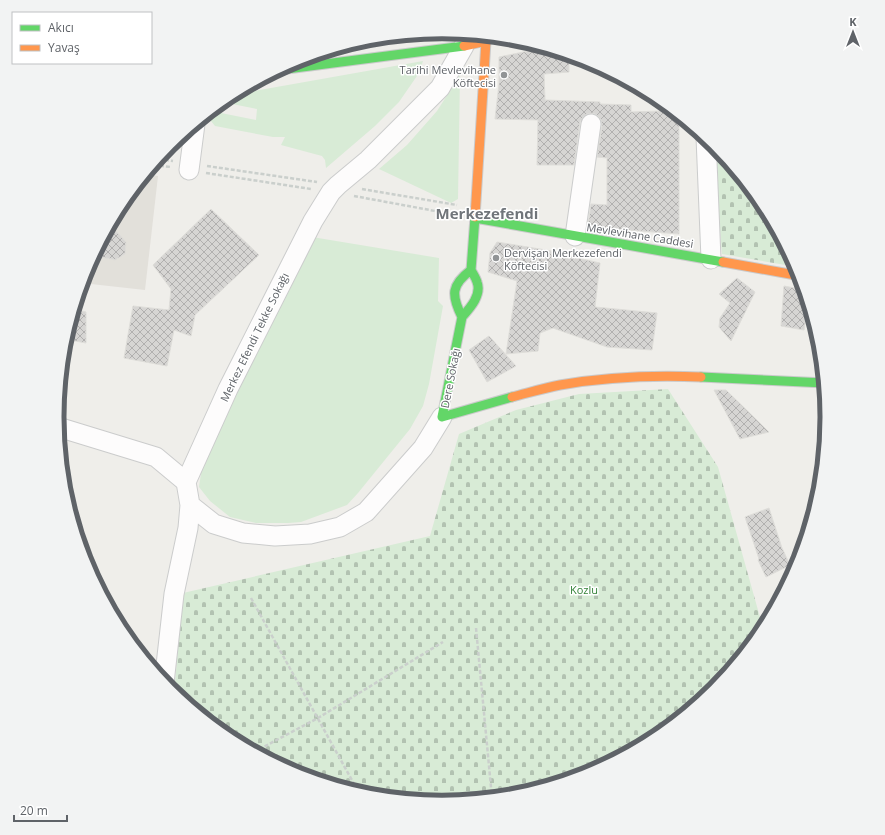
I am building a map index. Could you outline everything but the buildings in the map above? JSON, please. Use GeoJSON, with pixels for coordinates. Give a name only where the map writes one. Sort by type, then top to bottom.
{"type":"FeatureCollection","features":[{"type":"Feature","properties":{"kind":"street"},"geometry":{"type":"LineString","coordinates":[[300,67],[464,46],[480,41]]}},
{"type":"Feature","properties":{"kind":"street"},"geometry":{"type":"LineString","coordinates":[[471,270],[458,282],[454,293],[457,307],[462,317],[473,303],[478,291],[478,283],[471,270],[486,42]]}},
{"type":"Feature","properties":{"kind":"street","name":"Merkez Efendi Tekke Sokağı"},"geometry":{"type":"LineString","coordinates":[[186,482],[228,389],[313,220],[330,192],[368,160],[440,88],[464,46]]}},
{"type":"Feature","properties":{"kind":"street"},"geometry":{"type":"LineString","coordinates":[[575,236],[591,124]]}},
{"type":"Feature","properties":{"kind":"street"},"geometry":{"type":"LineString","coordinates":[[189,170],[194,132]]}},
{"type":"Feature","properties":{"kind":"street"},"geometry":{"type":"LineString","coordinates":[[706,147],[711,259]]}},
{"type":"Feature","properties":{"kind":"street","name":"Mevlevihane Caddesi"},"geometry":{"type":"LineString","coordinates":[[475,218],[793,274]]}},
{"type":"Feature","properties":{"kind":"street","name":"Dere Sokağı"},"geometry":{"type":"LineString","coordinates":[[190,505],[214,524],[243,533],[275,536],[310,534],[340,527],[366,512],[423,448],[442,417],[462,317]]}},
{"type":"Feature","properties":{"kind":"street"},"geometry":{"type":"LineString","coordinates":[[442,417],[564,384],[619,378],[687,376],[819,383]]}},
{"type":"Feature","properties":{"kind":"street"},"geometry":{"type":"LineString","coordinates":[[64,429],[156,457],[186,482],[190,505],[188,528],[174,594],[165,674]]}},
{"type":"Feature","properties":{"kind":"path"},"geometry":{"type":"LineString","coordinates":[[251,598],[356,786]]}},
{"type":"Feature","properties":{"kind":"path"},"geometry":{"type":"LineString","coordinates":[[476,628],[492,793]]}},
{"type":"Feature","properties":{"kind":"path"},"geometry":{"type":"LineString","coordinates":[[260,749],[318,718],[443,642]]}},
{"type":"Feature","properties":{"kind":"shaded area"},"geometry":{"type":"Polygon","coordinates":[[[152,175],[158,176],[145,290],[89,284],[103,250],[115,228],[142,187],[152,175]]]}},
{"type":"Feature","properties":{"kind":"green space"},"geometry":{"type":"Polygon","coordinates":[[[423,61],[419,73],[399,102],[375,126],[326,168],[325,160],[322,156],[281,145],[285,137],[273,137],[215,126],[210,119],[218,112],[256,120],[257,109],[231,104],[250,92],[423,61]]]}},
{"type":"Feature","properties":{"kind":"green space"},"geometry":{"type":"Polygon","coordinates":[[[460,75],[458,199],[451,203],[379,169],[407,145],[437,111],[460,75]]]}},
{"type":"Feature","properties":{"kind":"green space"},"geometry":{"type":"Polygon","coordinates":[[[714,154],[743,187],[757,207],[782,250],[789,266],[722,254],[714,154]]]}},
{"type":"Feature","properties":{"kind":"green space"},"geometry":{"type":"Polygon","coordinates":[[[312,237],[439,258],[438,301],[443,306],[429,384],[423,406],[410,429],[347,505],[301,522],[256,523],[230,517],[210,501],[199,487],[202,467],[312,237]]]}},
{"type":"Feature","properties":{"kind":"green space","name":"Kozlu"},"geometry":{"type":"Polygon","coordinates":[[[668,389],[718,467],[761,621],[743,648],[727,667],[692,702],[673,718],[632,745],[610,757],[564,776],[516,789],[492,793],[442,796],[418,795],[393,793],[345,783],[321,776],[275,757],[232,732],[212,718],[175,685],[183,593],[430,536],[459,434],[516,410],[579,394],[668,389]]]}},
{"type":"Feature","properties":{"kind":"traffic: fast"},"geometry":{"type":"LineString","coordinates":[[300,67],[464,46]]}},
{"type":"Feature","properties":{"kind":"traffic: fast"},"geometry":{"type":"LineString","coordinates":[[475,217],[471,270],[464,275],[456,286],[455,291],[456,302],[462,317],[442,417],[512,397]]}},
{"type":"Feature","properties":{"kind":"traffic: fast"},"geometry":{"type":"LineString","coordinates":[[475,218],[723,262]]}},
{"type":"Feature","properties":{"kind":"traffic: fast"},"geometry":{"type":"LineString","coordinates":[[462,317],[474,301],[478,292],[477,280],[471,270]]}},
{"type":"Feature","properties":{"kind":"traffic: fast"},"geometry":{"type":"LineString","coordinates":[[701,377],[819,383]]}},
{"type":"Feature","properties":{"kind":"traffic: slow"},"geometry":{"type":"LineString","coordinates":[[464,46],[484,41]]}},
{"type":"Feature","properties":{"kind":"traffic: slow"},"geometry":{"type":"LineString","coordinates":[[475,217],[486,42]]}},
{"type":"Feature","properties":{"kind":"traffic: slow"},"geometry":{"type":"LineString","coordinates":[[723,262],[793,274]]}},
{"type":"Feature","properties":{"kind":"traffic: slow"},"geometry":{"type":"LineString","coordinates":[[512,397],[554,386],[612,378],[666,376],[701,377]]}},
{"type":"Feature","properties":{"kind":"place","name":"Tarihi Mevlevihane Köftecisi"},"geometry":{"type":"Point","coordinates":[504,75]}},
{"type":"Feature","properties":{"kind":"place","name":"Dervişan Merkezefendi Köftecisi"},"geometry":{"type":"Point","coordinates":[496,258]}},
{"type":"Feature","properties":{"kind":"district","name":"Merkezefendi"},"geometry":{"type":"Point","coordinates":[487,213]}}]}
